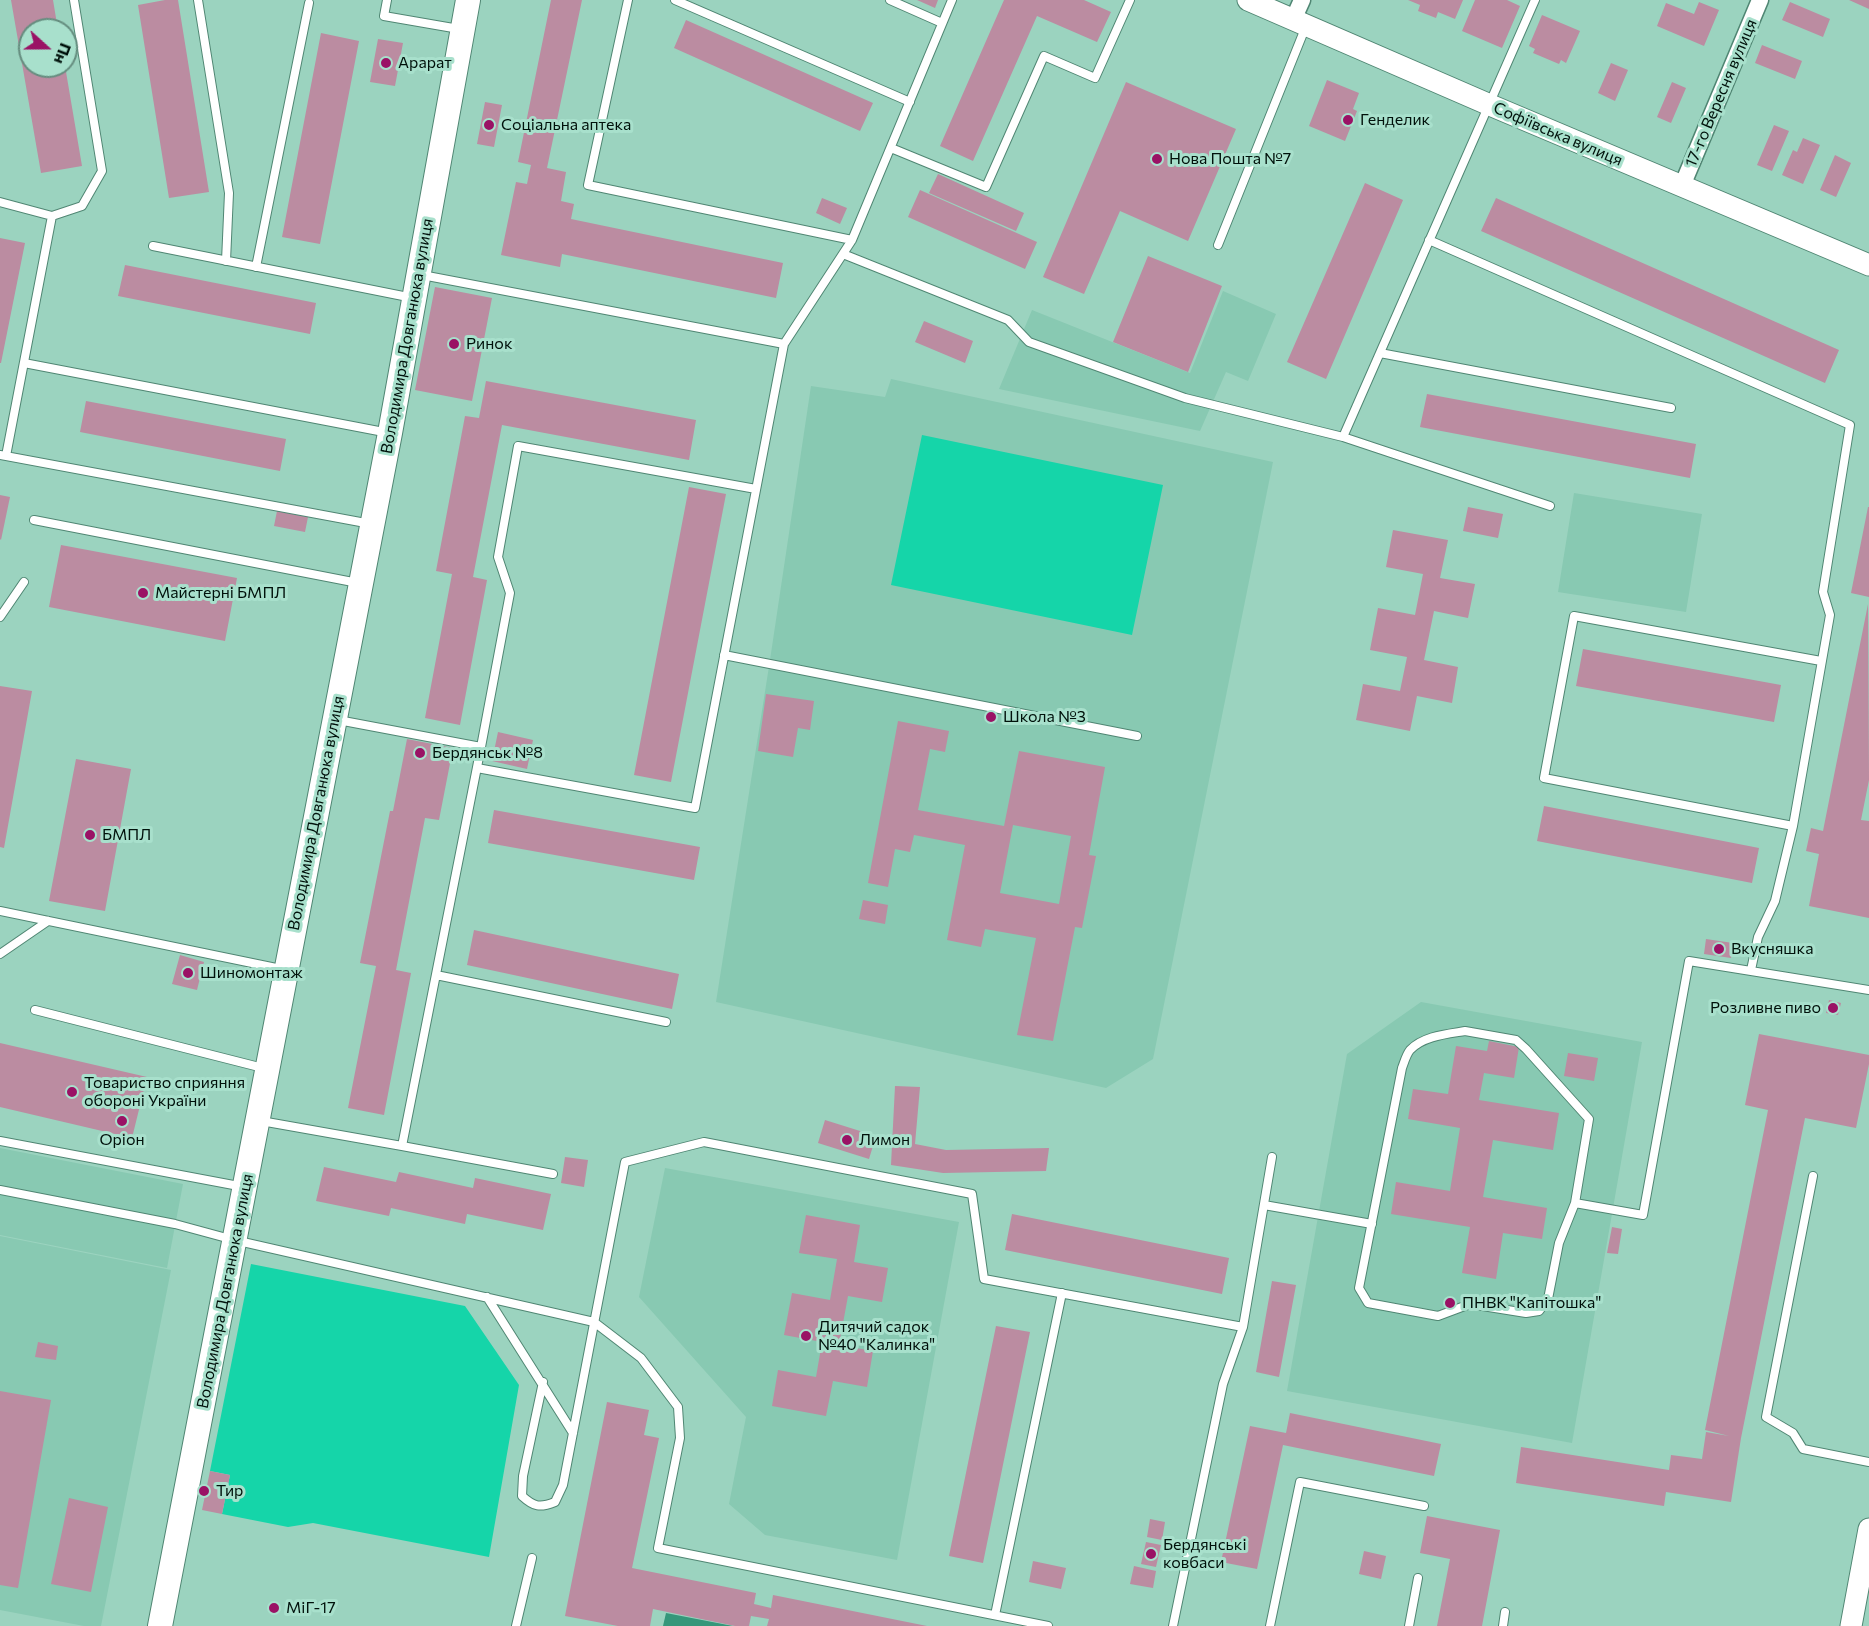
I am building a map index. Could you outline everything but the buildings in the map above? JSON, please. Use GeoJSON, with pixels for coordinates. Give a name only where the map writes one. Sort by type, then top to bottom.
{"type":"FeatureCollection","features":[{"type":"Feature","properties":{"kind":"main road","name":"Володимира Довганюка вулиця"},"geometry":{"type":"LineString","coordinates":[[160,1626],[390,433],[468,0]]}},
{"type":"Feature","properties":{"kind":"street","name":"Софіївська вулиця"},"geometry":{"type":"LineString","coordinates":[[1248,0],[1869,265]]}},
{"type":"Feature","properties":{"kind":"street"},"geometry":{"type":"LineString","coordinates":[[1300,23],[1302,0]]}},
{"type":"Feature","properties":{"kind":"street","name":"17-го Вересня вулиця"},"geometry":{"type":"LineString","coordinates":[[1682,186],[1760,0]]}},
{"type":"Feature","properties":{"kind":"street"},"geometry":{"type":"LineString","coordinates":[[1851,1626],[1869,1529]]}},
{"type":"Feature","properties":{"kind":"lane"},"geometry":{"type":"LineString","coordinates":[[0,202],[52,216],[82,206],[102,171],[74,0]]}},
{"type":"Feature","properties":{"kind":"lane"},"geometry":{"type":"LineString","coordinates":[[198,0],[229,193],[226,261]]}},
{"type":"Feature","properties":{"kind":"lane"},"geometry":{"type":"LineString","coordinates":[[387,0],[384,16],[462,30]]}},
{"type":"Feature","properties":{"kind":"lane"},"geometry":{"type":"LineString","coordinates":[[628,0],[588,186],[852,240]]}},
{"type":"Feature","properties":{"kind":"lane"},"geometry":{"type":"LineString","coordinates":[[675,0],[910,102]]}},
{"type":"Feature","properties":{"kind":"lane"},"geometry":{"type":"LineString","coordinates":[[890,0],[942,23]]}},
{"type":"Feature","properties":{"kind":"lane"},"geometry":{"type":"LineString","coordinates":[[477,768],[694,808],[784,344],[852,240],[952,0]]}},
{"type":"Feature","properties":{"kind":"lane"},"geometry":{"type":"LineString","coordinates":[[891,148],[986,187],[1044,56],[1095,78],[1130,0]]}},
{"type":"Feature","properties":{"kind":"lane"},"geometry":{"type":"LineString","coordinates":[[1343,437],[1535,0]]}},
{"type":"Feature","properties":{"kind":"lane"},"geometry":{"type":"LineString","coordinates":[[256,267],[309,3]]}},
{"type":"Feature","properties":{"kind":"lane"},"geometry":{"type":"LineString","coordinates":[[1218,245],[1300,23]]}},
{"type":"Feature","properties":{"kind":"lane"},"geometry":{"type":"LineString","coordinates":[[52,216],[24,363],[3,456],[372,524]]}},
{"type":"Feature","properties":{"kind":"lane"},"geometry":{"type":"LineString","coordinates":[[1429,240],[1850,425],[1824,592],[1830,615],[1793,826],[1775,901],[1758,937],[1751,970]]}},
{"type":"Feature","properties":{"kind":"lane"},"geometry":{"type":"LineString","coordinates":[[153,246],[414,298]]}},
{"type":"Feature","properties":{"kind":"lane"},"geometry":{"type":"LineString","coordinates":[[843,254],[1008,320],[1029,342],[1185,398],[1343,437],[1550,506]]}},
{"type":"Feature","properties":{"kind":"lane"},"geometry":{"type":"LineString","coordinates":[[418,274],[784,344]]}},
{"type":"Feature","properties":{"kind":"lane"},"geometry":{"type":"LineString","coordinates":[[1380,353],[1671,408]]}},
{"type":"Feature","properties":{"kind":"lane"},"geometry":{"type":"LineString","coordinates":[[24,363],[390,433]]}},
{"type":"Feature","properties":{"kind":"lane"},"geometry":{"type":"LineString","coordinates":[[402,1146],[510,593],[498,557],[518,446],[756,489]]}},
{"type":"Feature","properties":{"kind":"lane"},"geometry":{"type":"LineString","coordinates":[[34,520],[360,584]]}},
{"type":"Feature","properties":{"kind":"lane"},"geometry":{"type":"LineString","coordinates":[[0,617],[24,582]]}},
{"type":"Feature","properties":{"kind":"lane"},"geometry":{"type":"LineString","coordinates":[[1793,826],[1544,778],[1574,616],[1821,661]]}},
{"type":"Feature","properties":{"kind":"lane"},"geometry":{"type":"LineString","coordinates":[[724,655],[1137,736]]}},
{"type":"Feature","properties":{"kind":"lane"},"geometry":{"type":"LineString","coordinates":[[334,719],[481,747]]}},
{"type":"Feature","properties":{"kind":"lane"},"geometry":{"type":"LineString","coordinates":[[0,911],[286,970]]}},
{"type":"Feature","properties":{"kind":"lane"},"geometry":{"type":"LineString","coordinates":[[0,954],[48,921]]}},
{"type":"Feature","properties":{"kind":"lane"},"geometry":{"type":"LineString","coordinates":[[1575,1203],[1643,1215],[1689,961],[1869,990]]}},
{"type":"Feature","properties":{"kind":"lane"},"geometry":{"type":"LineString","coordinates":[[436,975],[666,1022]]}},
{"type":"Feature","properties":{"kind":"lane"},"geometry":{"type":"LineString","coordinates":[[35,1010],[267,1070]]}},
{"type":"Feature","properties":{"kind":"lane"},"geometry":{"type":"LineString","coordinates":[[1465,1031],[1516,1040],[1526,1049],[1589,1119],[1575,1203],[1559,1243],[1548,1299],[1539,1311],[1526,1313],[1470,1304],[1437,1316],[1368,1303],[1359,1288],[1402,1068],[1409,1051],[1424,1041],[1441,1035],[1465,1031]]}},
{"type":"Feature","properties":{"kind":"lane"},"geometry":{"type":"LineString","coordinates":[[257,1120],[553,1174]]}},
{"type":"Feature","properties":{"kind":"lane"},"geometry":{"type":"LineString","coordinates":[[0,1141],[244,1187]]}},
{"type":"Feature","properties":{"kind":"lane"},"geometry":{"type":"LineString","coordinates":[[543,1382],[523,1476],[522,1496],[532,1505],[542,1507],[555,1502],[563,1485],[625,1162],[704,1142],[972,1194],[984,1279],[1243,1327]]}},
{"type":"Feature","properties":{"kind":"lane"},"geometry":{"type":"LineString","coordinates":[[1173,1626],[1223,1384],[1243,1327],[1272,1157]]}},
{"type":"Feature","properties":{"kind":"lane"},"geometry":{"type":"LineString","coordinates":[[1813,1176],[1766,1417],[1793,1434],[1803,1449],[1869,1462]]}},
{"type":"Feature","properties":{"kind":"lane"},"geometry":{"type":"LineString","coordinates":[[0,1190],[176,1224],[234,1240],[594,1322],[641,1358],[678,1407],[680,1438],[658,1548],[1048,1626]]}},
{"type":"Feature","properties":{"kind":"lane"},"geometry":{"type":"LineString","coordinates":[[1264,1205],[1372,1224]]}},
{"type":"Feature","properties":{"kind":"lane"},"geometry":{"type":"LineString","coordinates":[[995,1616],[1062,1293]]}},
{"type":"Feature","properties":{"kind":"lane"},"geometry":{"type":"LineString","coordinates":[[487,1297],[543,1382],[573,1433]]}},
{"type":"Feature","properties":{"kind":"lane"},"geometry":{"type":"LineString","coordinates":[[1270,1626],[1300,1482],[1424,1506]]}},
{"type":"Feature","properties":{"kind":"lane"},"geometry":{"type":"LineString","coordinates":[[516,1626],[532,1558]]}},
{"type":"Feature","properties":{"kind":"lane"},"geometry":{"type":"LineString","coordinates":[[1409,1626],[1418,1578]]}},
{"type":"Feature","properties":{"kind":"lane"},"geometry":{"type":"LineString","coordinates":[[1503,1626],[1505,1612]]}},
{"type":"Feature","properties":{"kind":"shaded area"},"geometry":{"type":"Polygon","coordinates":[[[1223,291],[1276,314],[1248,381],[1226,372],[1200,431],[999,389],[1032,310],[1190,373],[1223,291]]]}},
{"type":"Feature","properties":{"kind":"shaded area","name":"Школа №3"},"geometry":{"type":"Polygon","coordinates":[[[891,379],[1273,462],[1153,1059],[1106,1088],[716,1002],[811,386],[885,397],[891,379]]]}},
{"type":"Feature","properties":{"kind":"shaded area"},"geometry":{"type":"Polygon","coordinates":[[[1574,493],[1702,514],[1686,612],[1558,592],[1574,493]]]}},
{"type":"Feature","properties":{"kind":"shaded area","name":"ПНВК \"Капітошка\""},"geometry":{"type":"Polygon","coordinates":[[[1421,1002],[1642,1042],[1572,1443],[1287,1391],[1347,1054],[1421,1002]]]}},
{"type":"Feature","properties":{"kind":"shaded area"},"geometry":{"type":"Polygon","coordinates":[[[0,1148],[183,1184],[167,1268],[0,1235],[0,1148]]]}},
{"type":"Feature","properties":{"kind":"shaded area","name":"Дитячий садок №40 \"Калинка\""},"geometry":{"type":"Polygon","coordinates":[[[665,1168],[959,1222],[897,1560],[765,1535],[729,1504],[746,1417],[639,1297],[665,1168]]]}},
{"type":"Feature","properties":{"kind":"shaded area"},"geometry":{"type":"Polygon","coordinates":[[[0,1236],[171,1270],[101,1626],[84,1626],[0,1610],[0,1236]]]}},
{"type":"Feature","properties":{"kind":"shaded area"},"geometry":{"type":"Polygon","coordinates":[[[666,1613],[733,1626],[663,1626],[666,1613]]]}},
{"type":"Feature","properties":{"kind":"green space"},"geometry":{"type":"Polygon","coordinates":[[[922,435],[1163,485],[1132,635],[891,585],[922,435]]]}},
{"type":"Feature","properties":{"kind":"green space"},"geometry":{"type":"Polygon","coordinates":[[[251,1264],[465,1306],[519,1385],[489,1557],[313,1523],[288,1527],[222,1514],[230,1475],[210,1471],[251,1264]]]}},
{"type":"Feature","properties":{"kind":"place","name":"Арарат"},"geometry":{"type":"Point","coordinates":[386,63]}},
{"type":"Feature","properties":{"kind":"place","name":"Генделик"},"geometry":{"type":"Point","coordinates":[1348,120]}},
{"type":"Feature","properties":{"kind":"place","name":"Соціальна аптека"},"geometry":{"type":"Point","coordinates":[489,125]}},
{"type":"Feature","properties":{"kind":"place","name":"Нова Пошта №7"},"geometry":{"type":"Point","coordinates":[1157,159]}},
{"type":"Feature","properties":{"kind":"place","name":"Ринок"},"geometry":{"type":"Point","coordinates":[454,344]}},
{"type":"Feature","properties":{"kind":"place","name":"Майстерні БМПЛ"},"geometry":{"type":"Point","coordinates":[143,593]}},
{"type":"Feature","properties":{"kind":"place","name":"Школа №3"},"geometry":{"type":"Point","coordinates":[991,717]}},
{"type":"Feature","properties":{"kind":"place","name":"Бердянськ №8"},"geometry":{"type":"Point","coordinates":[420,753]}},
{"type":"Feature","properties":{"kind":"place","name":"БМПЛ"},"geometry":{"type":"Point","coordinates":[90,835]}},
{"type":"Feature","properties":{"kind":"place","name":"Вкусняшка"},"geometry":{"type":"Point","coordinates":[1719,949]}},
{"type":"Feature","properties":{"kind":"place","name":"Шиномонтаж"},"geometry":{"type":"Point","coordinates":[188,973]}},
{"type":"Feature","properties":{"kind":"place","name":"Розливне пиво"},"geometry":{"type":"Point","coordinates":[1833,1008]}},
{"type":"Feature","properties":{"kind":"place","name":"Товариство сприяння обороні України"},"geometry":{"type":"Point","coordinates":[72,1092]}},
{"type":"Feature","properties":{"kind":"place","name":"Оріон"},"geometry":{"type":"Point","coordinates":[122,1121]}},
{"type":"Feature","properties":{"kind":"place","name":"Лимон"},"geometry":{"type":"Point","coordinates":[847,1140]}},
{"type":"Feature","properties":{"kind":"place","name":"ПНВК \"Капітошка\""},"geometry":{"type":"Point","coordinates":[1450,1303]}},
{"type":"Feature","properties":{"kind":"place","name":"Дитячий садок №40 \"Калинка\""},"geometry":{"type":"Point","coordinates":[806,1336]}},
{"type":"Feature","properties":{"kind":"place","name":"Тир"},"geometry":{"type":"Point","coordinates":[204,1491]}},
{"type":"Feature","properties":{"kind":"place","name":"Бердянські ковбаси"},"geometry":{"type":"Point","coordinates":[1151,1554]}},
{"type":"Feature","properties":{"kind":"place","name":"МіГ-17"},"geometry":{"type":"Point","coordinates":[274,1608]}}]}
